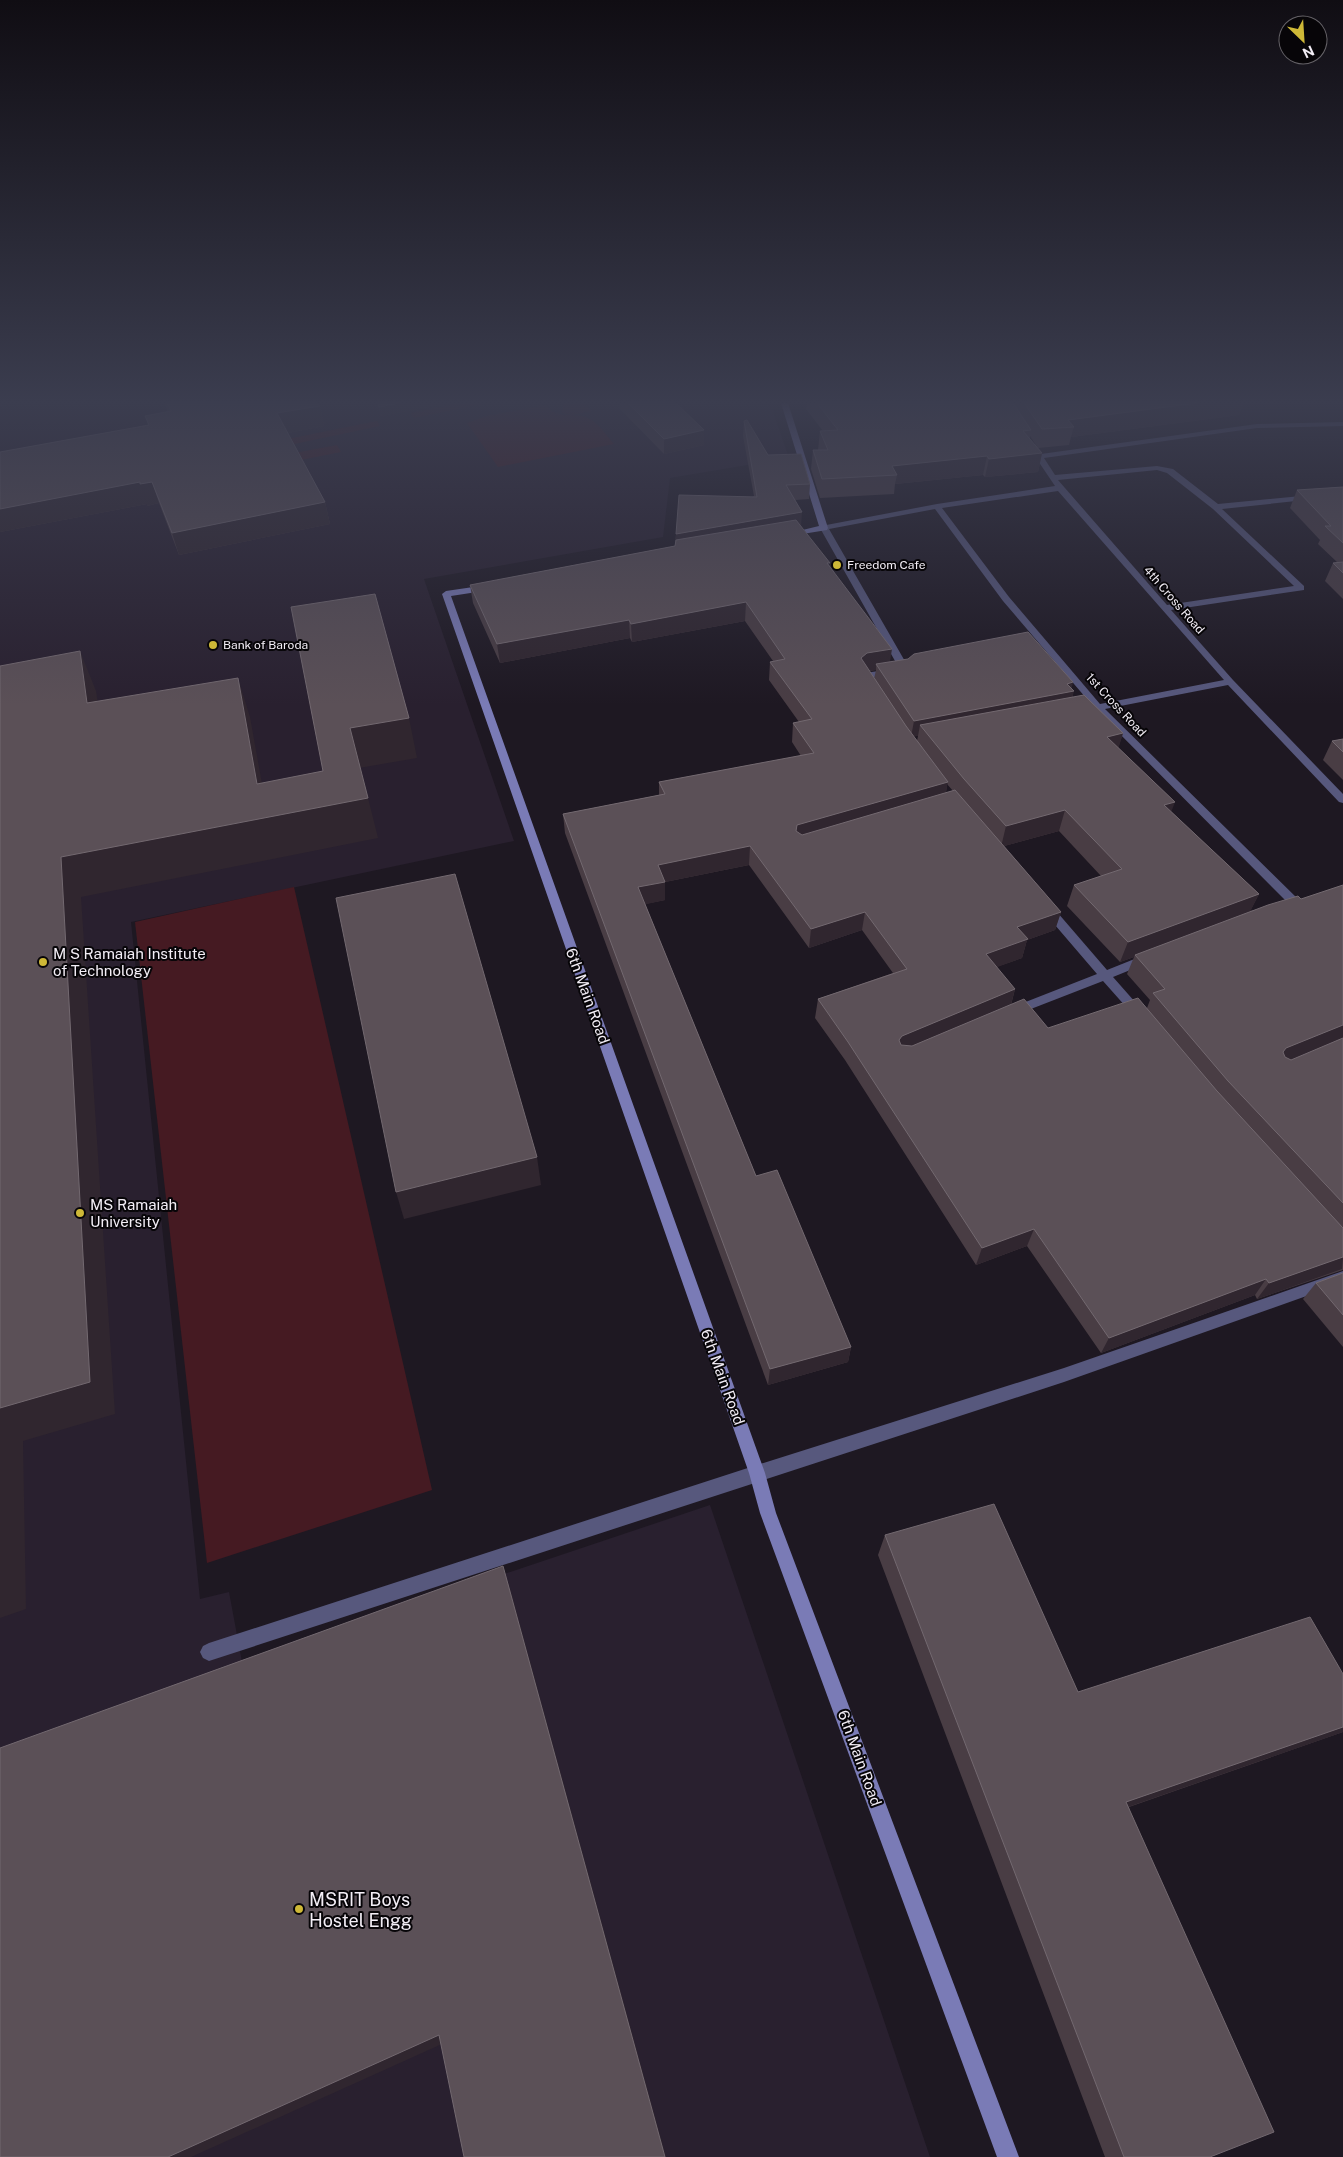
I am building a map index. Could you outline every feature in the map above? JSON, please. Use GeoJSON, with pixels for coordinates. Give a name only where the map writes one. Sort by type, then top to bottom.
{"type":"FeatureCollection","features":[{"type":"Feature","properties":{"kind":"street"},"geometry":{"type":"LineString","coordinates":[[816,504],[824,528],[905,670],[865,676],[876,692]]}},
{"type":"Feature","properties":{"kind":"street"},"geometry":{"type":"LineString","coordinates":[[777,536],[953,504]]}},
{"type":"Feature","properties":{"kind":"street","name":"4th Cross Road"},"geometry":{"type":"LineString","coordinates":[[1074,504],[1230,682],[1341,797]]}},
{"type":"Feature","properties":{"kind":"street"},"geometry":{"type":"LineString","coordinates":[[1165,608],[1301,588],[1212,504]]}},
{"type":"Feature","properties":{"kind":"street"},"geometry":{"type":"LineString","coordinates":[[1216,507],[1249,504]]}},
{"type":"Feature","properties":{"kind":"street","name":"1st Cross Road"},"geometry":{"type":"LineString","coordinates":[[937,506],[1006,599],[1098,707],[1295,904]]}},
{"type":"Feature","properties":{"kind":"street","name":"6th Main Road"},"geometry":{"type":"LineString","coordinates":[[493,586],[446,594],[757,1473],[768,1513],[1008,2157]]}},
{"type":"Feature","properties":{"kind":"street"},"geometry":{"type":"LineString","coordinates":[[1079,711],[1230,682]]}},
{"type":"Feature","properties":{"kind":"street"},"geometry":{"type":"LineString","coordinates":[[1041,901],[1147,1024]]}},
{"type":"Feature","properties":{"kind":"street"},"geometry":{"type":"LineString","coordinates":[[1003,1016],[1159,954]]}},
{"type":"Feature","properties":{"kind":"street"},"geometry":{"type":"LineString","coordinates":[[209,1652],[1064,1375],[1343,1277]]}},
{"type":"Feature","properties":{"kind":"shaded area","name":"MS Ramaiah University"},"geometry":{"type":"Polygon","coordinates":[[[0,504],[667,504],[663,537],[424,579],[514,841],[131,922],[200,1599],[229,1592],[242,1662],[710,1505],[930,2157],[0,2157],[0,504]]]}},
{"type":"Feature","properties":{"kind":"shaded area"},"geometry":{"type":"Polygon","coordinates":[[[294,887],[432,1490],[207,1563],[135,922],[294,887]]]}},
{"type":"Feature","properties":{"kind":"building"},"geometry":{"type":"Polygon","coordinates":[[[0,504],[28,504],[0,509],[0,504]]]}},
{"type":"Feature","properties":{"kind":"building"},"geometry":{"type":"Polygon","coordinates":[[[160,504],[317,504],[172,533],[160,504]]]}},
{"type":"Feature","properties":{"kind":"building"},"geometry":{"type":"Polygon","coordinates":[[[678,504],[797,504],[802,512],[676,534],[678,504]]]}},
{"type":"Feature","properties":{"kind":"building"},"geometry":{"type":"Polygon","coordinates":[[[1310,504],[1343,504],[1343,543],[1325,526],[1331,526],[1310,504]]]}},
{"type":"Feature","properties":{"kind":"building"},"geometry":{"type":"Polygon","coordinates":[[[796,520],[830,563],[827,563],[892,649],[867,653],[861,658],[906,726],[948,782],[797,825],[796,831],[802,835],[955,790],[1061,912],[1017,927],[1028,939],[986,954],[1015,989],[902,1036],[899,1040],[901,1045],[912,1046],[1024,999],[1048,1028],[1138,998],[1217,1091],[1343,1228],[1343,1257],[1269,1283],[1266,1279],[1109,1338],[1034,1229],[982,1248],[818,999],[907,969],[865,912],[811,929],[750,846],[658,865],[665,882],[638,887],[756,1176],[777,1170],[851,1347],[770,1369],[563,814],[665,794],[659,782],[814,753],[793,723],[812,719],[770,662],[785,659],[746,602],[631,624],[629,620],[497,644],[470,585],[675,546],[676,540],[796,520]]]}},
{"type":"Feature","properties":{"kind":"building"},"geometry":{"type":"Polygon","coordinates":[[[1343,562],[1343,573],[1333,563],[1343,562]]]}},
{"type":"Feature","properties":{"kind":"building"},"geometry":{"type":"Polygon","coordinates":[[[375,594],[409,718],[350,728],[368,798],[61,857],[90,1382],[0,1408],[0,666],[80,651],[87,703],[238,678],[257,784],[323,771],[291,607],[375,594]]]}},
{"type":"Feature","properties":{"kind":"building"},"geometry":{"type":"Polygon","coordinates":[[[1028,632],[1073,682],[1067,684],[1074,691],[914,721],[876,664],[908,659],[914,654],[1028,632]]]}},
{"type":"Feature","properties":{"kind":"building"},"geometry":{"type":"Polygon","coordinates":[[[1084,695],[1123,733],[1107,737],[1175,802],[1164,805],[1259,894],[1128,942],[1074,885],[1122,869],[1065,810],[1006,826],[964,779],[920,725],[1084,695]]]}},
{"type":"Feature","properties":{"kind":"building"},"geometry":{"type":"Polygon","coordinates":[[[1343,739],[1343,752],[1332,741],[1343,739]]]}},
{"type":"Feature","properties":{"kind":"building"},"geometry":{"type":"Polygon","coordinates":[[[455,874],[537,1157],[396,1192],[336,898],[455,874]]]}},
{"type":"Feature","properties":{"kind":"building"},"geometry":{"type":"Polygon","coordinates":[[[1343,885],[1343,1025],[1286,1048],[1283,1052],[1285,1057],[1291,1060],[1343,1038],[1343,1203],[1228,1081],[1153,993],[1165,989],[1135,955],[1268,905],[1298,896],[1301,899],[1343,885]]]}},
{"type":"Feature","properties":{"kind":"building"},"geometry":{"type":"Polygon","coordinates":[[[1343,1273],[1343,1315],[1316,1283],[1343,1273]]]}},
{"type":"Feature","properties":{"kind":"building"},"geometry":{"type":"Polygon","coordinates":[[[994,1504],[1078,1692],[1310,1617],[1343,1674],[1343,1727],[1126,1802],[1274,2132],[1210,2157],[1124,2157],[885,1535],[994,1504]]]}},
{"type":"Feature","properties":{"kind":"building","name":"MSRIT Boys Hostel Engg"},"geometry":{"type":"Polygon","coordinates":[[[503,1566],[665,2157],[464,2157],[439,2035],[168,2157],[0,2157],[0,1748],[503,1566]]]}},
{"type":"Feature","properties":{"kind":"place","name":"Freedom Cafe"},"geometry":{"type":"Point","coordinates":[837,565]}},
{"type":"Feature","properties":{"kind":"place","name":"Bank of Baroda"},"geometry":{"type":"Point","coordinates":[213,645]}},
{"type":"Feature","properties":{"kind":"place","name":"M S Ramaiah Institute of Technology"},"geometry":{"type":"Point","coordinates":[43,962]}},
{"type":"Feature","properties":{"kind":"place","name":"MS Ramaiah University"},"geometry":{"type":"Point","coordinates":[80,1213]}},
{"type":"Feature","properties":{"kind":"place","name":"MSRIT Boys Hostel Engg"},"geometry":{"type":"Point","coordinates":[299,1909]}}]}
